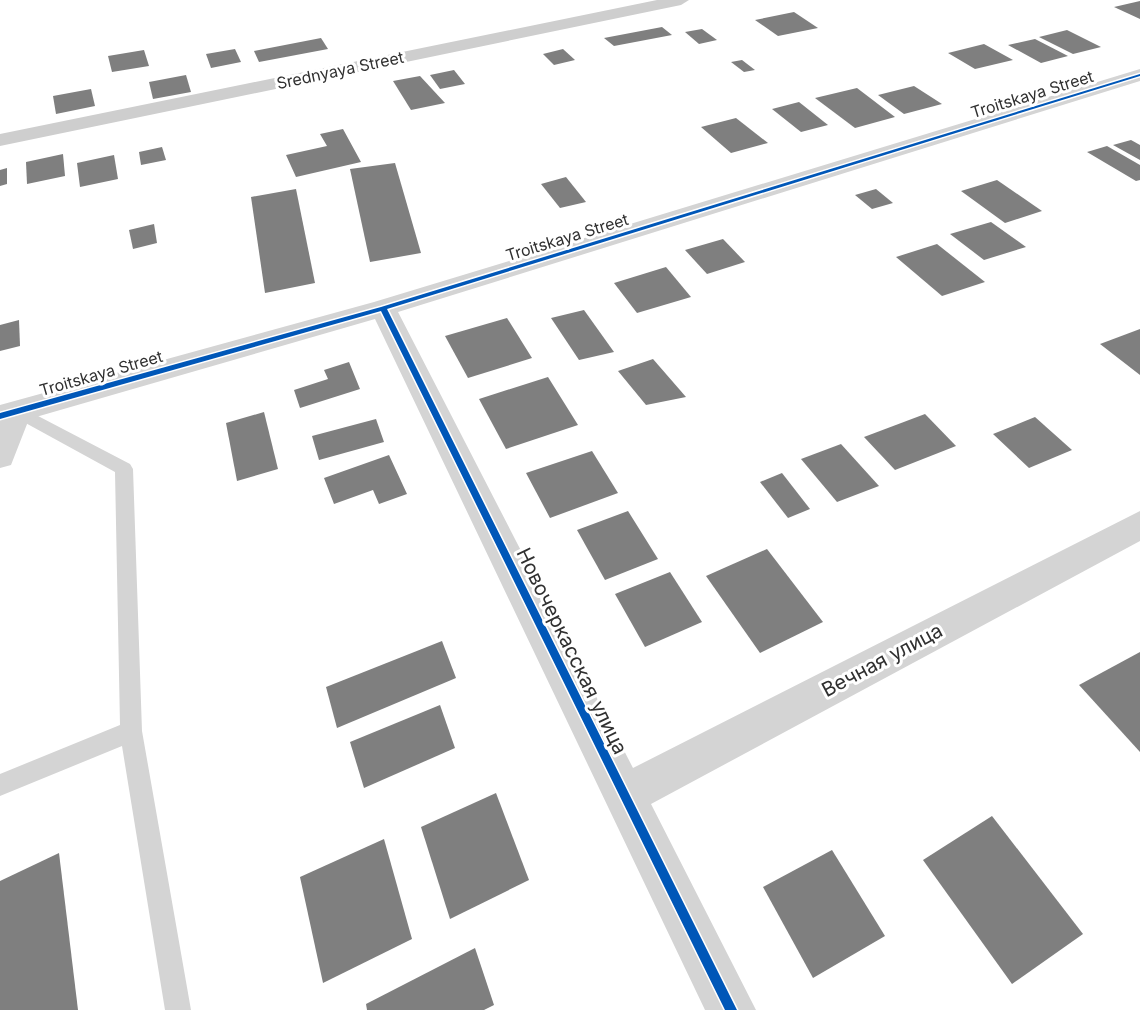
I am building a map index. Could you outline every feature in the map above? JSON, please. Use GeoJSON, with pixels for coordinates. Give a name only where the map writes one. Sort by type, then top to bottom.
{"type":"FeatureCollection","features":[{"type":"Feature","properties":{"kind":"street","name":"Srednyaya Street"},"geometry":{"type":"LineString","coordinates":[[0,140],[681,0]]}},
{"type":"Feature","properties":{"kind":"street","name":"Troitskaya Street"},"geometry":{"type":"LineString","coordinates":[[8,414],[382,308],[1140,75]]}},
{"type":"Feature","properties":{"kind":"street","name":"Новочеркасская улица"},"geometry":{"type":"LineString","coordinates":[[382,308],[731,1010]]}},
{"type":"Feature","properties":{"kind":"street"},"geometry":{"type":"LineString","coordinates":[[0,456],[8,414]]}},
{"type":"Feature","properties":{"kind":"street","name":"Вечная улица"},"geometry":{"type":"LineString","coordinates":[[625,795],[1140,525]]}},
{"type":"Feature","properties":{"kind":"lane"},"geometry":{"type":"LineString","coordinates":[[8,414],[124,469],[131,731],[178,1010]]}},
{"type":"Feature","properties":{"kind":"lane"},"geometry":{"type":"LineString","coordinates":[[0,785],[131,731]]}},
{"type":"Feature","properties":{"kind":"building"},"geometry":{"type":"Polygon","coordinates":[[[1140,1],[1140,19],[1114,7],[1140,1]]]}},
{"type":"Feature","properties":{"kind":"building"},"geometry":{"type":"Polygon","coordinates":[[[794,12],[818,28],[778,36],[755,20],[794,12]]]}},
{"type":"Feature","properties":{"kind":"building"},"geometry":{"type":"Polygon","coordinates":[[[662,27],[672,35],[614,46],[604,38],[662,27]]]}},
{"type":"Feature","properties":{"kind":"building"},"geometry":{"type":"Polygon","coordinates":[[[702,29],[717,40],[699,44],[685,32],[702,29]]]}},
{"type":"Feature","properties":{"kind":"building"},"geometry":{"type":"Polygon","coordinates":[[[1067,30],[1101,47],[1073,54],[1039,37],[1067,30]]]}},
{"type":"Feature","properties":{"kind":"building"},"geometry":{"type":"Polygon","coordinates":[[[321,38],[328,49],[259,62],[254,51],[321,38]]]}},
{"type":"Feature","properties":{"kind":"building"},"geometry":{"type":"Polygon","coordinates":[[[1035,39],[1068,56],[1041,63],[1008,45],[1035,39]]]}},
{"type":"Feature","properties":{"kind":"building"},"geometry":{"type":"Polygon","coordinates":[[[984,44],[1013,60],[975,69],[948,53],[984,44]]]}},
{"type":"Feature","properties":{"kind":"building"},"geometry":{"type":"Polygon","coordinates":[[[235,49],[241,62],[211,68],[206,54],[235,49]]]}},
{"type":"Feature","properties":{"kind":"building"},"geometry":{"type":"Polygon","coordinates":[[[563,49],[575,60],[554,65],[543,54],[563,49]]]}},
{"type":"Feature","properties":{"kind":"building"},"geometry":{"type":"Polygon","coordinates":[[[144,50],[149,66],[112,72],[108,56],[144,50]]]}},
{"type":"Feature","properties":{"kind":"building"},"geometry":{"type":"Polygon","coordinates":[[[742,60],[755,70],[744,72],[731,62],[742,60]]]}},
{"type":"Feature","properties":{"kind":"building"},"geometry":{"type":"Polygon","coordinates":[[[454,70],[465,84],[440,89],[430,75],[454,70]]]}},
{"type":"Feature","properties":{"kind":"building"},"geometry":{"type":"Polygon","coordinates":[[[186,75],[191,92],[153,99],[149,82],[186,75]]]}},
{"type":"Feature","properties":{"kind":"building"},"geometry":{"type":"Polygon","coordinates":[[[420,76],[445,103],[411,110],[393,81],[420,76]]]}},
{"type":"Feature","properties":{"kind":"building"},"geometry":{"type":"Polygon","coordinates":[[[914,86],[942,104],[904,114],[878,95],[914,86]]]}},
{"type":"Feature","properties":{"kind":"building"},"geometry":{"type":"Polygon","coordinates":[[[857,88],[895,117],[855,128],[815,98],[857,88]]]}},
{"type":"Feature","properties":{"kind":"building"},"geometry":{"type":"Polygon","coordinates":[[[91,89],[95,106],[56,114],[53,96],[91,89]]]}},
{"type":"Feature","properties":{"kind":"building"},"geometry":{"type":"Polygon","coordinates":[[[799,102],[828,125],[801,132],[772,109],[799,102]]]}},
{"type":"Feature","properties":{"kind":"building"},"geometry":{"type":"Polygon","coordinates":[[[736,118],[768,143],[731,153],[701,127],[736,118]]]}},
{"type":"Feature","properties":{"kind":"building"},"geometry":{"type":"Polygon","coordinates":[[[343,129],[361,162],[296,177],[286,155],[327,146],[320,134],[343,129]]]}},
{"type":"Feature","properties":{"kind":"building"},"geometry":{"type":"Polygon","coordinates":[[[1131,140],[1140,145],[1140,160],[1113,145],[1131,140]]]}},
{"type":"Feature","properties":{"kind":"building"},"geometry":{"type":"Polygon","coordinates":[[[1107,146],[1140,165],[1140,180],[1136,181],[1087,152],[1107,146]]]}},
{"type":"Feature","properties":{"kind":"building"},"geometry":{"type":"Polygon","coordinates":[[[162,147],[166,160],[141,165],[139,152],[162,147]]]}},
{"type":"Feature","properties":{"kind":"building"},"geometry":{"type":"Polygon","coordinates":[[[63,154],[65,176],[27,184],[26,162],[63,154]]]}},
{"type":"Feature","properties":{"kind":"building"},"geometry":{"type":"Polygon","coordinates":[[[114,155],[118,179],[80,187],[77,163],[114,155]]]}},
{"type":"Feature","properties":{"kind":"building"},"geometry":{"type":"Polygon","coordinates":[[[395,163],[421,253],[370,262],[350,169],[395,163]]]}},
{"type":"Feature","properties":{"kind":"building"},"geometry":{"type":"Polygon","coordinates":[[[7,168],[7,184],[0,186],[0,170],[7,168]]]}},
{"type":"Feature","properties":{"kind":"building"},"geometry":{"type":"Polygon","coordinates":[[[566,177],[586,202],[560,208],[541,184],[566,177]]]}},
{"type":"Feature","properties":{"kind":"building"},"geometry":{"type":"Polygon","coordinates":[[[997,180],[1042,211],[1005,223],[961,191],[997,180]]]}},
{"type":"Feature","properties":{"kind":"building"},"geometry":{"type":"Polygon","coordinates":[[[296,189],[315,283],[265,293],[251,197],[296,189]]]}},
{"type":"Feature","properties":{"kind":"building"},"geometry":{"type":"Polygon","coordinates":[[[876,189],[893,203],[872,209],[855,195],[876,189]]]}},
{"type":"Feature","properties":{"kind":"building"},"geometry":{"type":"Polygon","coordinates":[[[991,222],[1026,247],[984,260],[950,234],[991,222]]]}},
{"type":"Feature","properties":{"kind":"building"},"geometry":{"type":"Polygon","coordinates":[[[154,224],[157,243],[133,249],[129,230],[154,224]]]}},
{"type":"Feature","properties":{"kind":"building"},"geometry":{"type":"Polygon","coordinates":[[[723,239],[745,262],[707,274],[685,250],[723,239]]]}},
{"type":"Feature","properties":{"kind":"building"},"geometry":{"type":"Polygon","coordinates":[[[937,244],[985,282],[942,296],[896,257],[937,244]]]}},
{"type":"Feature","properties":{"kind":"building"},"geometry":{"type":"Polygon","coordinates":[[[666,267],[691,297],[637,313],[614,283],[666,267]]]}},
{"type":"Feature","properties":{"kind":"building"},"geometry":{"type":"Polygon","coordinates":[[[584,310],[614,352],[579,360],[551,318],[584,310]]]}},
{"type":"Feature","properties":{"kind":"building"},"geometry":{"type":"Polygon","coordinates":[[[507,318],[532,358],[468,378],[445,336],[507,318]]]}},
{"type":"Feature","properties":{"kind":"building"},"geometry":{"type":"Polygon","coordinates":[[[19,320],[20,346],[0,351],[0,325],[19,320]]]}},
{"type":"Feature","properties":{"kind":"building"},"geometry":{"type":"Polygon","coordinates":[[[1140,329],[1140,375],[1100,344],[1140,329]]]}},
{"type":"Feature","properties":{"kind":"building"},"geometry":{"type":"Polygon","coordinates":[[[653,359],[686,397],[646,405],[618,371],[653,359]]]}},
{"type":"Feature","properties":{"kind":"building"},"geometry":{"type":"Polygon","coordinates":[[[349,362],[360,389],[300,408],[294,390],[328,379],[324,370],[349,362]]]}},
{"type":"Feature","properties":{"kind":"building"},"geometry":{"type":"Polygon","coordinates":[[[548,377],[578,425],[506,449],[479,399],[548,377]]]}},
{"type":"Feature","properties":{"kind":"building"},"geometry":{"type":"Polygon","coordinates":[[[264,412],[278,469],[237,481],[226,423],[264,412]]]}},
{"type":"Feature","properties":{"kind":"building"},"geometry":{"type":"Polygon","coordinates":[[[925,414],[956,446],[895,470],[864,437],[925,414]]]}},
{"type":"Feature","properties":{"kind":"building"},"geometry":{"type":"Polygon","coordinates":[[[1035,417],[1072,450],[1029,468],[993,434],[1035,417]]]}},
{"type":"Feature","properties":{"kind":"building"},"geometry":{"type":"Polygon","coordinates":[[[376,419],[384,442],[319,460],[312,436],[376,419]]]}},
{"type":"Feature","properties":{"kind":"building"},"geometry":{"type":"Polygon","coordinates":[[[841,444],[879,486],[837,502],[801,459],[841,444]]]}},
{"type":"Feature","properties":{"kind":"building"},"geometry":{"type":"Polygon","coordinates":[[[592,451],[618,493],[550,518],[526,473],[592,451]]]}},
{"type":"Feature","properties":{"kind":"building"},"geometry":{"type":"Polygon","coordinates":[[[389,455],[407,494],[379,504],[373,490],[334,504],[324,478],[389,455]]]}},
{"type":"Feature","properties":{"kind":"building"},"geometry":{"type":"Polygon","coordinates":[[[782,473],[810,509],[788,518],[760,482],[782,473]]]}},
{"type":"Feature","properties":{"kind":"building"},"geometry":{"type":"Polygon","coordinates":[[[628,511],[658,559],[605,580],[577,530],[628,511]]]}},
{"type":"Feature","properties":{"kind":"building"},"geometry":{"type":"Polygon","coordinates":[[[767,549],[823,622],[760,653],[706,576],[767,549]]]}},
{"type":"Feature","properties":{"kind":"building"},"geometry":{"type":"Polygon","coordinates":[[[670,572],[702,622],[645,647],[615,594],[670,572]]]}},
{"type":"Feature","properties":{"kind":"building"},"geometry":{"type":"Polygon","coordinates":[[[442,641],[456,678],[337,728],[326,687],[442,641]]]}},
{"type":"Feature","properties":{"kind":"building"},"geometry":{"type":"Polygon","coordinates":[[[1140,652],[1140,752],[1079,685],[1140,652]]]}},
{"type":"Feature","properties":{"kind":"building"},"geometry":{"type":"Polygon","coordinates":[[[440,705],[455,748],[364,788],[350,742],[440,705]]]}},
{"type":"Feature","properties":{"kind":"building"},"geometry":{"type":"Polygon","coordinates":[[[496,793],[529,880],[450,919],[421,827],[496,793]]]}},
{"type":"Feature","properties":{"kind":"building"},"geometry":{"type":"Polygon","coordinates":[[[992,816],[1083,934],[1012,984],[923,860],[992,816]]]}},
{"type":"Feature","properties":{"kind":"building"},"geometry":{"type":"Polygon","coordinates":[[[384,839],[412,939],[323,983],[300,877],[384,839]]]}},
{"type":"Feature","properties":{"kind":"building"},"geometry":{"type":"Polygon","coordinates":[[[832,850],[885,936],[813,978],[763,887],[832,850]]]}},
{"type":"Feature","properties":{"kind":"building"},"geometry":{"type":"Polygon","coordinates":[[[59,853],[78,1010],[0,1010],[0,881],[59,853]]]}},
{"type":"Feature","properties":{"kind":"building"},"geometry":{"type":"Polygon","coordinates":[[[475,948],[494,1005],[484,1010],[367,1010],[366,1004],[475,948]]]}},
{"type":"Feature","properties":{"kind":"cycle path"},"geometry":{"type":"LineString","coordinates":[[0,416],[383,308],[1140,75]]}},
{"type":"Feature","properties":{"kind":"cycle path"},"geometry":{"type":"LineString","coordinates":[[383,308],[731,1010]]}}]}
